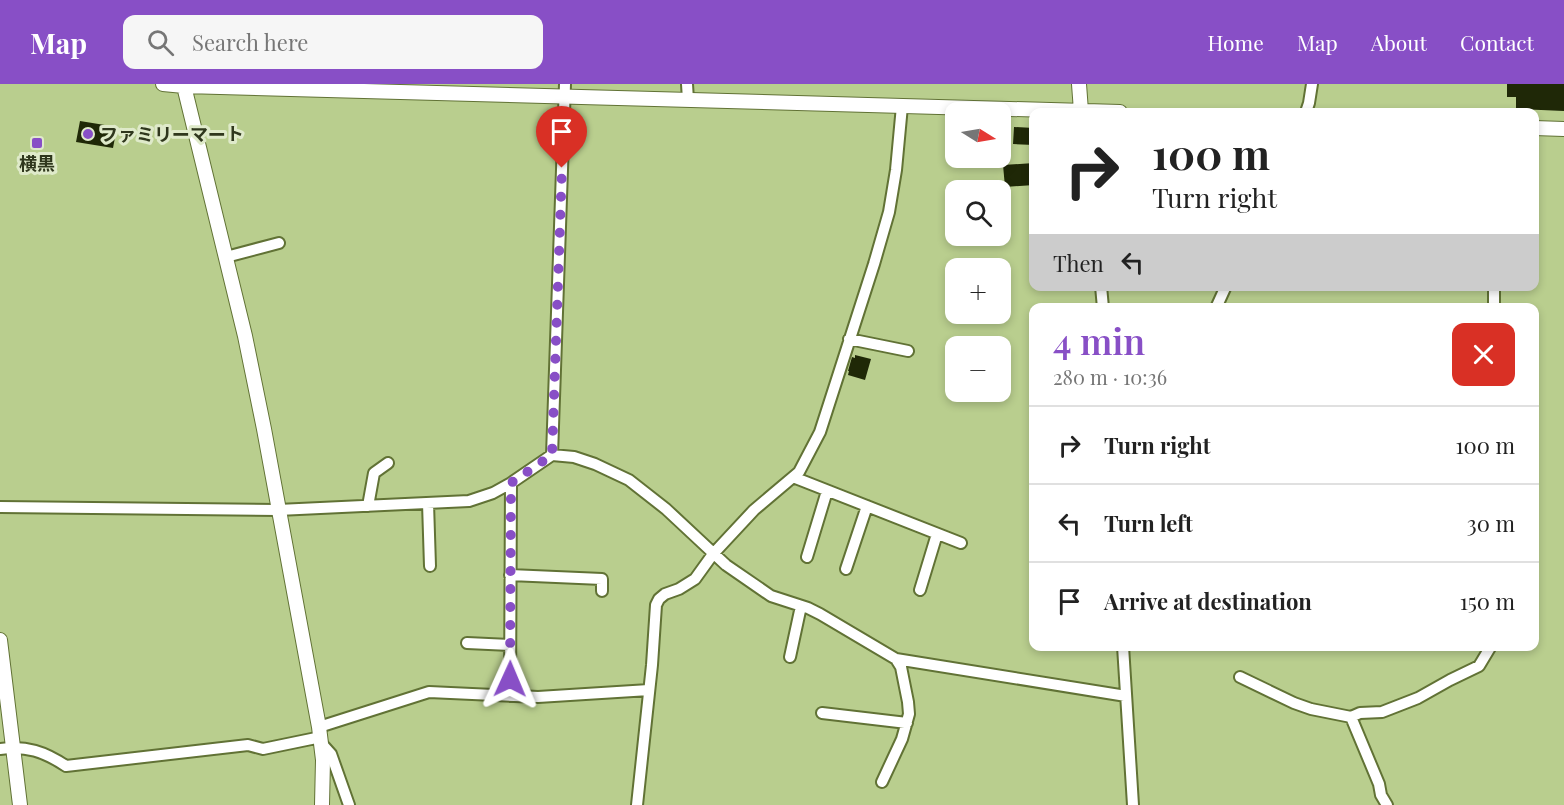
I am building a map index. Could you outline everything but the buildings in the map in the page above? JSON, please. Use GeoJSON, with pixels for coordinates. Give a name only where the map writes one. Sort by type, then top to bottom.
{"type":"FeatureCollection","features":[{"type":"Feature","properties":{"kind":"street"},"geometry":{"type":"LineString","coordinates":[[163,84],[564,90],[688,100],[1029,110]]}},
{"type":"Feature","properties":{"kind":"street"},"geometry":{"type":"LineString","coordinates":[[687,84],[688,100]]}},
{"type":"Feature","properties":{"kind":"street"},"geometry":{"type":"LineString","coordinates":[[1079,84],[1087,108]]}},
{"type":"Feature","properties":{"kind":"street"},"geometry":{"type":"LineString","coordinates":[[1307,108],[1312,84]]}},
{"type":"Feature","properties":{"kind":"street"},"geometry":{"type":"LineString","coordinates":[[184,85],[247,348],[279,510],[320,736],[323,760],[322,805]]}},
{"type":"Feature","properties":{"kind":"street"},"geometry":{"type":"LineString","coordinates":[[552,455],[564,90]]}},
{"type":"Feature","properties":{"kind":"street"},"geometry":{"type":"LineString","coordinates":[[637,805],[656,605],[665,594],[695,579],[713,554],[754,510],[799,472],[820,432],[889,212],[896,170],[902,106]]}},
{"type":"Feature","properties":{"kind":"street"},"geometry":{"type":"LineString","coordinates":[[1539,128],[1564,129]]}},
{"type":"Feature","properties":{"kind":"street"},"geometry":{"type":"LineString","coordinates":[[226,257],[279,243]]}},
{"type":"Feature","properties":{"kind":"street"},"geometry":{"type":"LineString","coordinates":[[849,339],[908,351]]}},
{"type":"Feature","properties":{"kind":"street"},"geometry":{"type":"LineString","coordinates":[[0,507],[279,510],[469,501],[493,493],[552,455],[574,458],[595,464],[629,480],[666,509],[726,565],[771,596],[808,608],[828,618],[896,659],[1126,696]]}},
{"type":"Feature","properties":{"kind":"street"},"geometry":{"type":"LineString","coordinates":[[368,506],[374,473],[388,463]]}},
{"type":"Feature","properties":{"kind":"street"},"geometry":{"type":"LineString","coordinates":[[793,477],[961,543]]}},
{"type":"Feature","properties":{"kind":"street"},"geometry":{"type":"LineString","coordinates":[[510,696],[511,483]]}},
{"type":"Feature","properties":{"kind":"street"},"geometry":{"type":"LineString","coordinates":[[807,557],[827,491]]}},
{"type":"Feature","properties":{"kind":"street"},"geometry":{"type":"LineString","coordinates":[[428,503],[430,566]]}},
{"type":"Feature","properties":{"kind":"street"},"geometry":{"type":"LineString","coordinates":[[846,569],[867,506]]}},
{"type":"Feature","properties":{"kind":"street"},"geometry":{"type":"LineString","coordinates":[[920,590],[937,534]]}},
{"type":"Feature","properties":{"kind":"street"},"geometry":{"type":"LineString","coordinates":[[510,575],[602,579],[602,591]]}},
{"type":"Feature","properties":{"kind":"street"},"geometry":{"type":"LineString","coordinates":[[790,657],[801,606]]}},
{"type":"Feature","properties":{"kind":"street"},"geometry":{"type":"LineString","coordinates":[[0,640],[7,748],[20,805]]}},
{"type":"Feature","properties":{"kind":"street"},"geometry":{"type":"LineString","coordinates":[[467,643],[510,645]]}},
{"type":"Feature","properties":{"kind":"street"},"geometry":{"type":"LineString","coordinates":[[1123,651],[1133,805]]}},
{"type":"Feature","properties":{"kind":"street"},"geometry":{"type":"LineString","coordinates":[[1240,677],[1294,703],[1351,717],[1382,712],[1418,698],[1479,666],[1488,651]]}},
{"type":"Feature","properties":{"kind":"street"},"geometry":{"type":"LineString","coordinates":[[882,782],[908,723],[908,702],[901,667],[896,659]]}},
{"type":"Feature","properties":{"kind":"street"},"geometry":{"type":"LineString","coordinates":[[7,748],[26,748],[41,752],[66,766],[248,745],[263,749],[320,736],[429,692],[538,697],[649,690]]}},
{"type":"Feature","properties":{"kind":"street"},"geometry":{"type":"LineString","coordinates":[[822,713],[908,723]]}},
{"type":"Feature","properties":{"kind":"street"},"geometry":{"type":"LineString","coordinates":[[1351,717],[1387,805]]}},
{"type":"Feature","properties":{"kind":"street"},"geometry":{"type":"LineString","coordinates":[[320,736],[331,754],[349,805]]}},
{"type":"Feature","properties":{"kind":"place","name":"ファミリーマート"},"geometry":{"type":"Point","coordinates":[88,134]}},
{"type":"Feature","properties":{"kind":"place","name":"横黒"},"geometry":{"type":"Point","coordinates":[37,143]}},
{"type":"Feature","properties":{"kind":"route"},"geometry":{"type":"LineString","coordinates":[[510,679],[511,483],[552,455],[562,168]]}}]}
